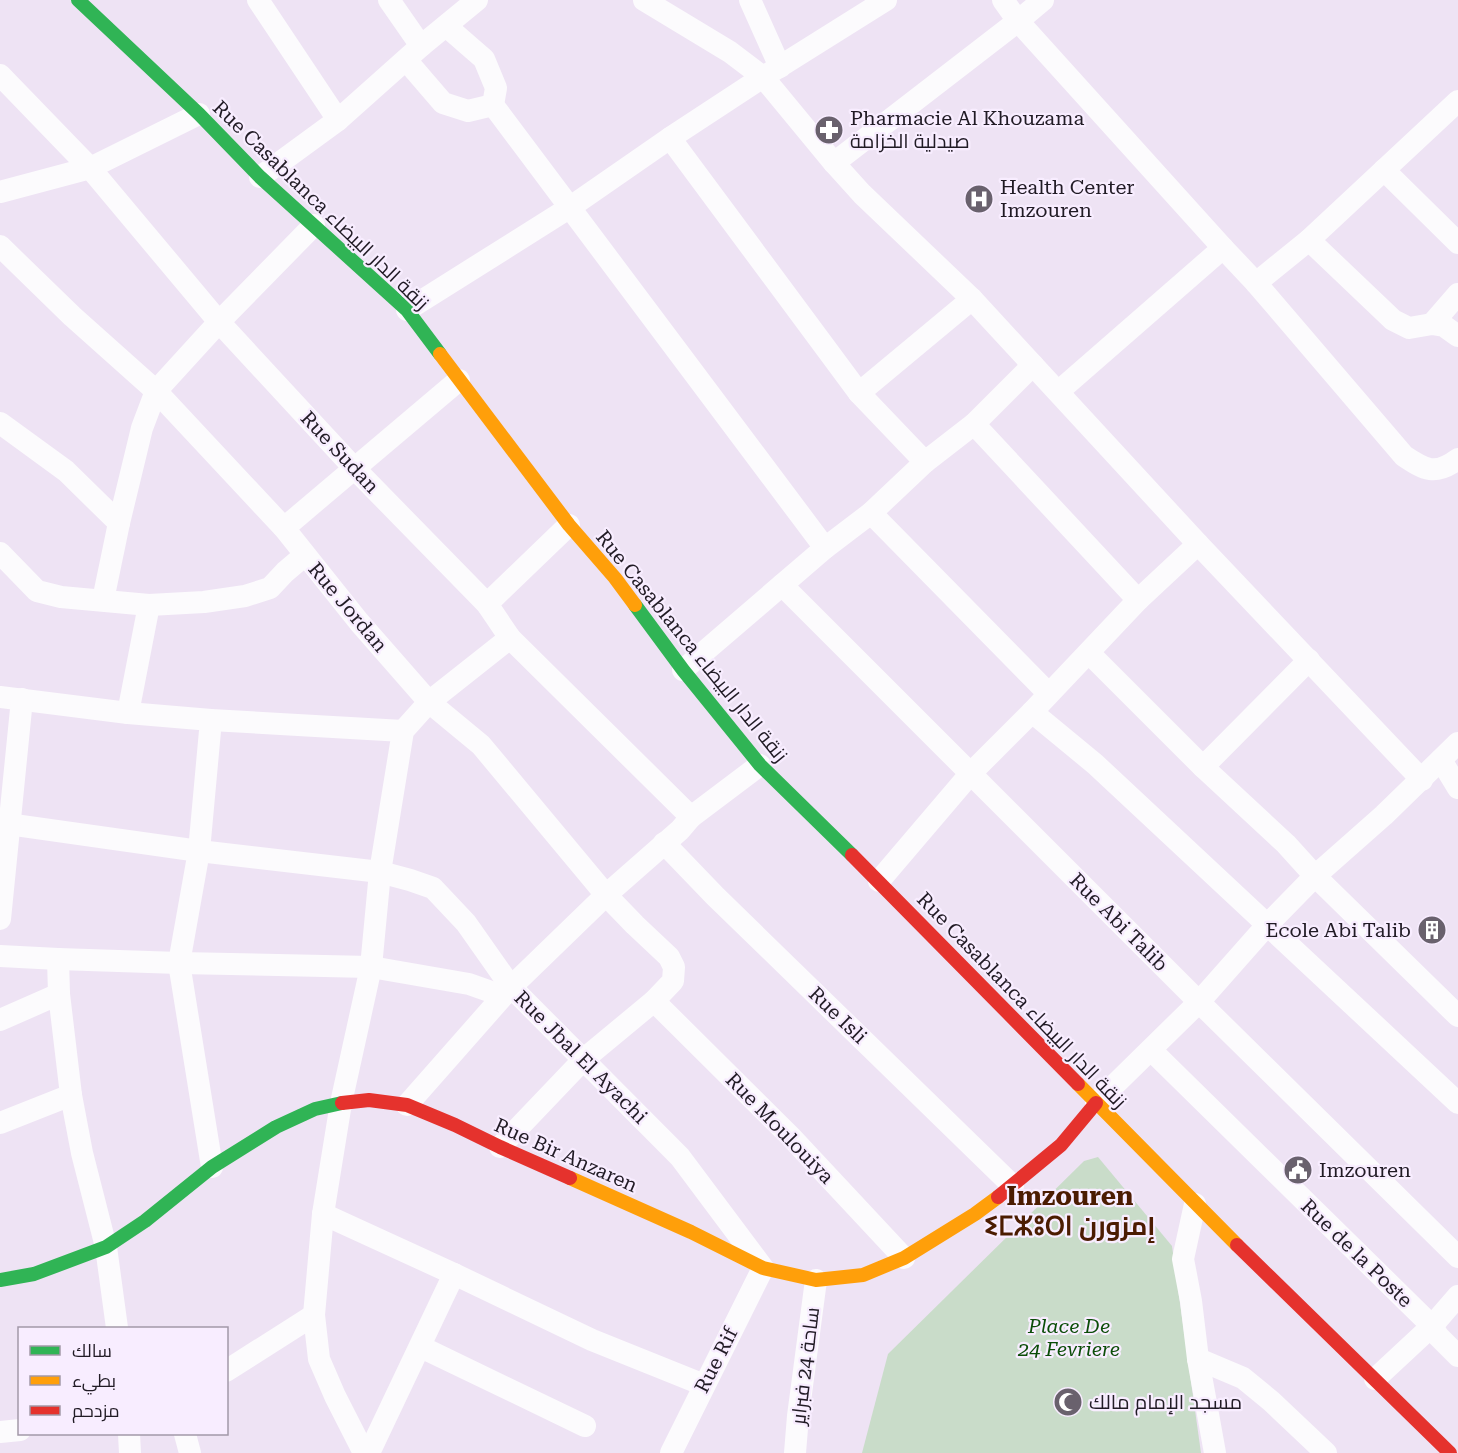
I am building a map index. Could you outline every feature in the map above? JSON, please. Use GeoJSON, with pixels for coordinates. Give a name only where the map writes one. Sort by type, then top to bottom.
{"type":"FeatureCollection","features":[{"type":"Feature","properties":{"kind":"main road","name":"Rue Casablanca زنقة الدار البيضاء"},"geometry":{"type":"LineString","coordinates":[[78,0],[199,114],[260,177],[407,310],[569,525],[615,578],[683,670],[760,765],[879,881],[1195,1204],[1450,1453]]}},
{"type":"Feature","properties":{"kind":"main road","name":"Rue Bir Anzaren"},"geometry":{"type":"LineString","coordinates":[[0,1280],[34,1274],[106,1247],[145,1221],[212,1167],[276,1127],[315,1109],[369,1100],[407,1106],[455,1125],[691,1232],[763,1268],[816,1280],[863,1275],[904,1258],[975,1214],[1013,1186],[1061,1145],[1096,1103]]}},
{"type":"Feature","properties":{"kind":"street"},"geometry":{"type":"LineString","coordinates":[[258,0],[338,120]]}},
{"type":"Feature","properties":{"kind":"street"},"geometry":{"type":"LineString","coordinates":[[389,0],[413,53],[443,103],[468,111],[493,105]]}},
{"type":"Feature","properties":{"kind":"street"},"geometry":{"type":"LineString","coordinates":[[260,177],[338,120],[477,0]]}},
{"type":"Feature","properties":{"kind":"street"},"geometry":{"type":"LineString","coordinates":[[644,0],[729,52],[772,72]]}},
{"type":"Feature","properties":{"kind":"street"},"geometry":{"type":"LineString","coordinates":[[750,0],[772,72],[834,163],[862,194],[972,299],[1422,780]]}},
{"type":"Feature","properties":{"kind":"street"},"geometry":{"type":"LineString","coordinates":[[407,310],[569,208],[670,138],[886,0]]}},
{"type":"Feature","properties":{"kind":"street"},"geometry":{"type":"LineString","coordinates":[[1003,0],[1018,21],[1256,283],[1404,456],[1423,469],[1437,469],[1458,459]]}},
{"type":"Feature","properties":{"kind":"street"},"geometry":{"type":"LineString","coordinates":[[834,163],[1043,0]]}},
{"type":"Feature","properties":{"kind":"street"},"geometry":{"type":"LineString","coordinates":[[446,26],[484,59],[496,88],[493,105],[825,548]]}},
{"type":"Feature","properties":{"kind":"street","name":"Rue Sudan"},"geometry":{"type":"LineString","coordinates":[[0,75],[90,168],[219,322],[354,468],[487,604],[510,638],[691,817]]}},
{"type":"Feature","properties":{"kind":"street"},"geometry":{"type":"LineString","coordinates":[[1256,283],[1309,240],[1458,100]]}},
{"type":"Feature","properties":{"kind":"street"},"geometry":{"type":"LineString","coordinates":[[0,192],[90,168],[199,114]]}},
{"type":"Feature","properties":{"kind":"street"},"geometry":{"type":"LineString","coordinates":[[670,138],[860,393],[925,462]]}},
{"type":"Feature","properties":{"kind":"street"},"geometry":{"type":"LineString","coordinates":[[1384,170],[1458,243]]}},
{"type":"Feature","properties":{"kind":"street"},"geometry":{"type":"LineString","coordinates":[[103,600],[142,428],[156,391],[219,322],[314,225]]}},
{"type":"Feature","properties":{"kind":"street"},"geometry":{"type":"LineString","coordinates":[[1309,240],[1393,320],[1409,328],[1432,324],[1444,326],[1458,336]]}},
{"type":"Feature","properties":{"kind":"street","name":"Rue Jordan"},"geometry":{"type":"LineString","coordinates":[[0,246],[72,316],[156,391],[284,528],[359,622],[429,702],[481,745],[606,895],[669,957],[674,968],[673,981],[654,1001]]}},
{"type":"Feature","properties":{"kind":"street"},"geometry":{"type":"LineString","coordinates":[[1059,392],[1222,248]]}},
{"type":"Feature","properties":{"kind":"street"},"geometry":{"type":"LineString","coordinates":[[1432,324],[1458,294]]}},
{"type":"Feature","properties":{"kind":"street"},"geometry":{"type":"LineString","coordinates":[[860,393],[972,299]]}},
{"type":"Feature","properties":{"kind":"street"},"geometry":{"type":"LineString","coordinates":[[683,670],[825,548],[872,513],[925,462],[974,424],[1033,365]]}},
{"type":"Feature","properties":{"kind":"street"},"geometry":{"type":"LineString","coordinates":[[284,528],[459,380]]}},
{"type":"Feature","properties":{"kind":"street"},"geometry":{"type":"LineString","coordinates":[[0,423],[66,471],[119,523]]}},
{"type":"Feature","properties":{"kind":"street"},"geometry":{"type":"LineString","coordinates":[[974,424],[1138,600]]}},
{"type":"Feature","properties":{"kind":"street"},"geometry":{"type":"LineString","coordinates":[[872,513],[1048,693]]}},
{"type":"Feature","properties":{"kind":"street"},"geometry":{"type":"LineString","coordinates":[[487,604],[569,525]]}},
{"type":"Feature","properties":{"kind":"street"},"geometry":{"type":"LineString","coordinates":[[879,881],[971,773],[1138,600],[1198,543]]}},
{"type":"Feature","properties":{"kind":"street"},"geometry":{"type":"LineString","coordinates":[[0,553],[37,591],[61,597],[149,605],[204,602],[245,596],[270,588],[305,555]]}},
{"type":"Feature","properties":{"kind":"street","name":"Rue Abi Talib"},"geometry":{"type":"LineString","coordinates":[[782,585],[1458,1257]]}},
{"type":"Feature","properties":{"kind":"street"},"geometry":{"type":"LineString","coordinates":[[128,712],[149,605]]}},
{"type":"Feature","properties":{"kind":"street"},"geometry":{"type":"LineString","coordinates":[[364,1453],[318,1359],[314,1315],[323,1214],[341,1103],[371,967],[380,872],[403,731],[429,702],[510,638]]}},
{"type":"Feature","properties":{"kind":"street"},"geometry":{"type":"LineString","coordinates":[[1089,653],[1203,767],[1286,844],[1315,876],[1458,1016]]}},
{"type":"Feature","properties":{"kind":"street"},"geometry":{"type":"LineString","coordinates":[[1203,767],[1309,660]]}},
{"type":"Feature","properties":{"kind":"street"},"geometry":{"type":"LineString","coordinates":[[0,919],[11,698],[211,720],[403,731]]}},
{"type":"Feature","properties":{"kind":"street"},"geometry":{"type":"LineString","coordinates":[[1032,712],[1095,764],[1458,1103]]}},
{"type":"Feature","properties":{"kind":"street"},"geometry":{"type":"LineString","coordinates":[[211,720],[199,851],[179,963],[212,1167]]}},
{"type":"Feature","properties":{"kind":"street"},"geometry":{"type":"LineString","coordinates":[[1096,1103],[1199,1002],[1268,924],[1315,876],[1422,780],[1458,743]]}},
{"type":"Feature","properties":{"kind":"street"},"geometry":{"type":"LineString","coordinates":[[1441,760],[1458,788]]}},
{"type":"Feature","properties":{"kind":"street"},"geometry":{"type":"LineString","coordinates":[[407,1106],[507,991],[606,895],[680,830],[691,817],[760,765]]}},
{"type":"Feature","properties":{"kind":"street","name":"Rue Jbal El Ayachi"},"geometry":{"type":"LineString","coordinates":[[5,824],[199,851],[380,872],[433,888],[466,923],[507,991],[584,1059],[680,1157],[763,1268]]}},
{"type":"Feature","properties":{"kind":"street","name":"Rue Isli"},"geometry":{"type":"LineString","coordinates":[[664,843],[715,896],[1013,1186]]}},
{"type":"Feature","properties":{"kind":"street"},"geometry":{"type":"LineString","coordinates":[[0,956],[371,967],[507,991]]}},
{"type":"Feature","properties":{"kind":"street"},"geometry":{"type":"LineString","coordinates":[[58,959],[59,994],[71,1095],[82,1153],[106,1247],[117,1327]]}},
{"type":"Feature","properties":{"kind":"street"},"geometry":{"type":"LineString","coordinates":[[0,1020],[59,994]]}},
{"type":"Feature","properties":{"kind":"street"},"geometry":{"type":"LineString","coordinates":[[500,1147],[584,1059],[654,1001]]}},
{"type":"Feature","properties":{"kind":"street","name":"Rue Moulouiya"},"geometry":{"type":"LineString","coordinates":[[654,1001],[791,1137],[904,1258]]}},
{"type":"Feature","properties":{"kind":"street","name":"Rue de la Poste"},"geometry":{"type":"LineString","coordinates":[[1151,1050],[1432,1326],[1438,1336],[1458,1356]]}},
{"type":"Feature","properties":{"kind":"street"},"geometry":{"type":"LineString","coordinates":[[0,1123],[71,1095]]}},
{"type":"Feature","properties":{"kind":"street"},"geometry":{"type":"LineString","coordinates":[[1195,1204],[1183,1259],[1215,1453]]}},
{"type":"Feature","properties":{"kind":"street"},"geometry":{"type":"LineString","coordinates":[[323,1214],[591,1340],[704,1385]]}},
{"type":"Feature","properties":{"kind":"street","name":"Rue Rif"},"geometry":{"type":"LineString","coordinates":[[671,1453],[763,1268]]}},
{"type":"Feature","properties":{"kind":"street"},"geometry":{"type":"LineString","coordinates":[[369,1453],[454,1274]]}},
{"type":"Feature","properties":{"kind":"street","name":"ساحة 24 فبراير"},"geometry":{"type":"LineString","coordinates":[[795,1453],[816,1280]]}},
{"type":"Feature","properties":{"kind":"street"},"geometry":{"type":"LineString","coordinates":[[1375,1379],[1432,1326],[1458,1296]]}},
{"type":"Feature","properties":{"kind":"street"},"geometry":{"type":"LineString","coordinates":[[228,1370],[314,1315]]}},
{"type":"Feature","properties":{"kind":"street"},"geometry":{"type":"LineString","coordinates":[[420,1347],[585,1426]]}},
{"type":"Feature","properties":{"kind":"street"},"geometry":{"type":"LineString","coordinates":[[1198,1359],[1243,1378],[1326,1453]]}},
{"type":"Feature","properties":{"kind":"street"},"geometry":{"type":"LineString","coordinates":[[0,1432],[18,1430]]}},
{"type":"Feature","properties":{"kind":"street"},"geometry":{"type":"LineString","coordinates":[[129,1435],[130,1453]]}},
{"type":"Feature","properties":{"kind":"street"},"geometry":{"type":"LineString","coordinates":[[185,1435],[190,1453]]}},
{"type":"Feature","properties":{"kind":"green space","name":"Place De 24 Fevriere"},"geometry":{"type":"Polygon","coordinates":[[[1098,1157],[1172,1246],[1201,1453],[862,1453],[888,1354],[1084,1161],[1098,1157]]]}},
{"type":"Feature","properties":{"kind":"traffic: fast"},"geometry":{"type":"LineString","coordinates":[[78,0],[199,114],[260,177],[407,310],[440,354]]}},
{"type":"Feature","properties":{"kind":"traffic: fast"},"geometry":{"type":"LineString","coordinates":[[635,605],[683,670],[760,765],[852,855]]}},
{"type":"Feature","properties":{"kind":"traffic: fast"},"geometry":{"type":"LineString","coordinates":[[0,1280],[34,1274],[106,1247],[145,1221],[212,1167],[276,1127],[315,1109],[342,1103]]}},
{"type":"Feature","properties":{"kind":"traffic: slow"},"geometry":{"type":"LineString","coordinates":[[440,354],[569,525],[635,605]]}},
{"type":"Feature","properties":{"kind":"traffic: slow"},"geometry":{"type":"LineString","coordinates":[[1078,1084],[1237,1245]]}},
{"type":"Feature","properties":{"kind":"traffic: slow"},"geometry":{"type":"LineString","coordinates":[[570,1178],[691,1232],[763,1268],[816,1280],[863,1275],[904,1258],[998,1197]]}},
{"type":"Feature","properties":{"kind":"traffic: jam"},"geometry":{"type":"LineString","coordinates":[[852,855],[1078,1084]]}},
{"type":"Feature","properties":{"kind":"traffic: jam"},"geometry":{"type":"LineString","coordinates":[[342,1103],[369,1100],[407,1105],[570,1178]]}},
{"type":"Feature","properties":{"kind":"traffic: jam"},"geometry":{"type":"LineString","coordinates":[[998,1197],[1061,1145],[1096,1103]]}},
{"type":"Feature","properties":{"kind":"traffic: jam"},"geometry":{"type":"LineString","coordinates":[[1237,1245],[1450,1453]]}},
{"type":"Feature","properties":{"kind":"place","name":"Pharmacie Al Khouzama صيدلية الخزامة"},"geometry":{"type":"Point","coordinates":[829,130]}},
{"type":"Feature","properties":{"kind":"place","name":"Health Center Imzouren"},"geometry":{"type":"Point","coordinates":[979,199]}},
{"type":"Feature","properties":{"kind":"place","name":"Ecole Abi Talib"},"geometry":{"type":"Point","coordinates":[1432,930]}},
{"type":"Feature","properties":{"kind":"place","name":"Imzouren"},"geometry":{"type":"Point","coordinates":[1298,1170]}},
{"type":"Feature","properties":{"kind":"place","name":"مسجد الإمام مالك"},"geometry":{"type":"Point","coordinates":[1068,1402]}},
{"type":"Feature","properties":{"kind":"district","name":"Imzouren ⵉⵎⵣⵓⵔⵏ إمزورن"},"geometry":{"type":"Point","coordinates":[1070,1211]}}]}
